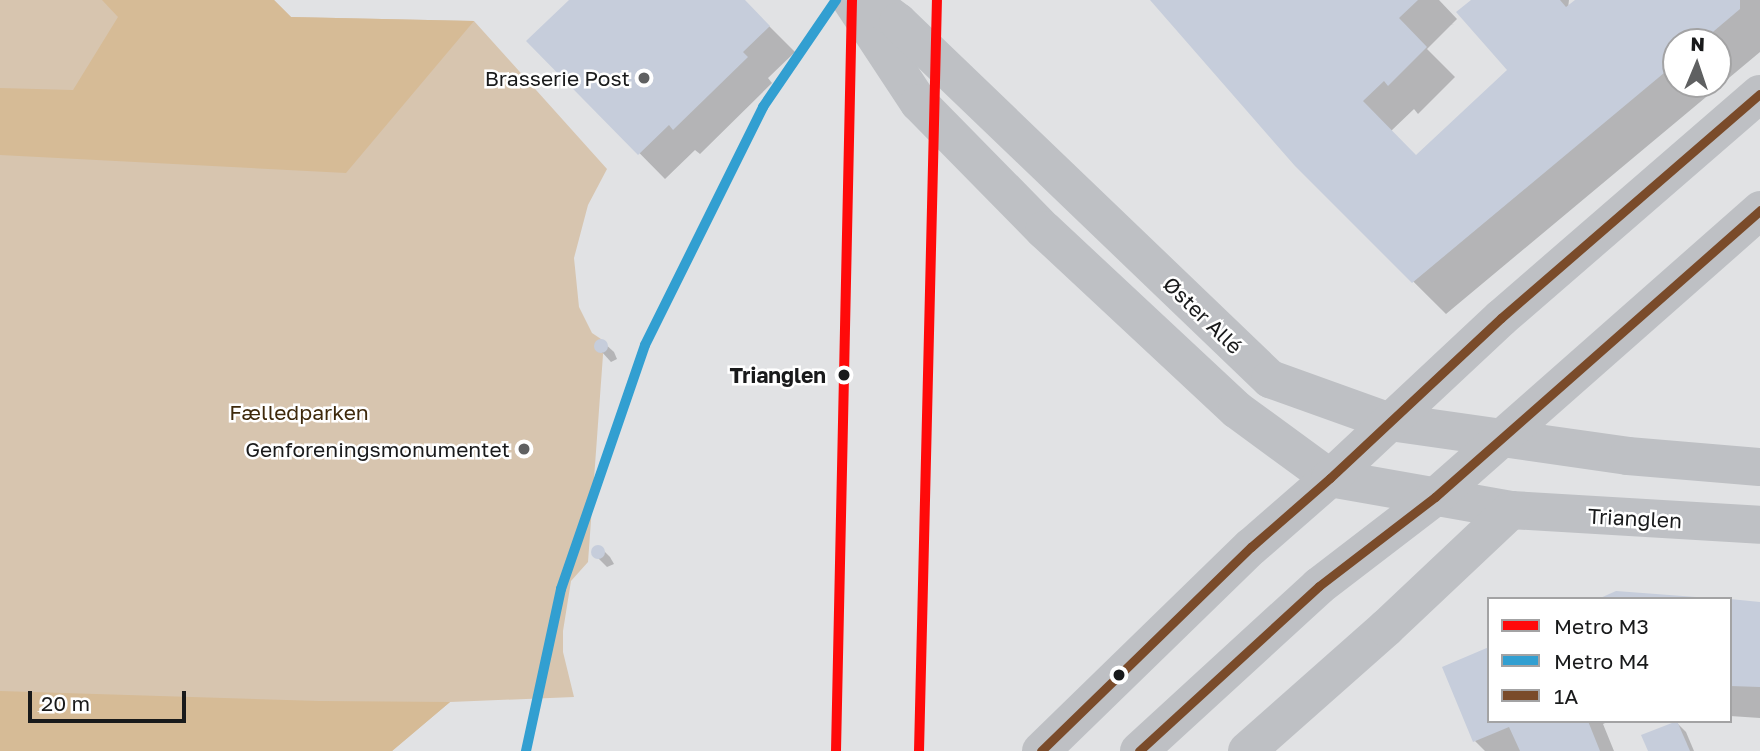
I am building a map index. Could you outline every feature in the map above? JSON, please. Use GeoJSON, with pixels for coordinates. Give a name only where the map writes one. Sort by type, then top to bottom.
{"type":"FeatureCollection","features":[{"type":"Feature","properties":{"kind":"street"},"geometry":{"type":"LineString","coordinates":[[851,0],[919,103],[1044,230],[1237,410],[1331,478],[1511,510]]}},
{"type":"Feature","properties":{"kind":"street","name":"Øster Allé"},"geometry":{"type":"LineString","coordinates":[[868,0],[898,22],[1270,379],[1390,422],[1628,456],[1760,467]]}},
{"type":"Feature","properties":{"kind":"street"},"geometry":{"type":"LineString","coordinates":[[1041,751],[1251,547],[1331,478],[1501,318],[1760,94]]}},
{"type":"Feature","properties":{"kind":"street"},"geometry":{"type":"LineString","coordinates":[[1139,751],[1319,586],[1435,497],[1760,210]]}},
{"type":"Feature","properties":{"kind":"street"},"geometry":{"type":"LineString","coordinates":[[1247,751],[1386,628],[1511,510]]}},
{"type":"Feature","properties":{"kind":"street","name":"Trianglen"},"geometry":{"type":"LineString","coordinates":[[1511,510],[1760,525]]}},
{"type":"Feature","properties":{"kind":"green space","name":"Fælledparken"},"geometry":{"type":"Polygon","coordinates":[[[0,0],[274,0],[291,17],[474,21],[607,169],[588,205],[574,258],[579,307],[592,333],[604,341],[588,562],[571,581],[563,631],[563,652],[574,697],[450,702],[392,751],[0,751],[0,0]]]}},
{"type":"Feature","properties":{"kind":"shaded area"},"geometry":{"type":"Polygon","coordinates":[[[102,0],[274,0],[291,17],[474,21],[346,173],[0,155],[0,88],[73,90],[118,17],[102,0]]]}},
{"type":"Feature","properties":{"kind":"shaded area"},"geometry":{"type":"Polygon","coordinates":[[[0,691],[319,701],[450,702],[392,751],[0,751],[0,691]]]}},
{"type":"Feature","properties":{"kind":"building","name":"Brasserie Post"},"geometry":{"type":"Polygon","coordinates":[[[569,0],[745,0],[770,26],[743,52],[748,57],[673,130],[669,125],[638,155],[526,41],[569,0]]]}},
{"type":"Feature","properties":{"kind":"building"},"geometry":{"type":"Polygon","coordinates":[[[1150,0],[1418,0],[1399,18],[1427,47],[1388,86],[1384,81],[1363,101],[1416,155],[1507,70],[1456,12],[1471,0],[1560,0],[1566,7],[1575,0],[1740,0],[1740,9],[1718,28],[1662,28],[1662,75],[1412,283],[1295,166],[1150,0]]]}},
{"type":"Feature","properties":{"kind":"building"},"geometry":{"type":"Polygon","coordinates":[[[601,339],[606,341],[606,351],[601,353],[596,351],[594,346],[596,341],[601,339]]]}},
{"type":"Feature","properties":{"kind":"building"},"geometry":{"type":"Polygon","coordinates":[[[598,545],[603,547],[603,557],[598,559],[593,557],[591,552],[593,547],[598,545]]]}},
{"type":"Feature","properties":{"kind":"building"},"geometry":{"type":"Polygon","coordinates":[[[1616,591],[1696,597],[1602,597],[1616,591]]]}},
{"type":"Feature","properties":{"kind":"building"},"geometry":{"type":"Polygon","coordinates":[[[1732,599],[1760,602],[1760,687],[1732,686],[1732,599]]]}},
{"type":"Feature","properties":{"kind":"building"},"geometry":{"type":"Polygon","coordinates":[[[1487,648],[1487,723],[1589,723],[1600,751],[1520,751],[1509,727],[1473,742],[1442,667],[1487,648]]]}},
{"type":"Feature","properties":{"kind":"building"},"geometry":{"type":"Polygon","coordinates":[[[1678,723],[1690,751],[1648,751],[1641,735],[1678,723]]]}},
{"type":"Feature","properties":{"kind":"metro line","name":"M4"},"geometry":{"type":"LineString","coordinates":[[526,751],[561,589],[645,345],[763,107],[836,0]]}},
{"type":"Feature","properties":{"kind":"metro line","name":"M3"},"geometry":{"type":"LineString","coordinates":[[836,751],[852,0]]}},
{"type":"Feature","properties":{"kind":"metro line","name":"M3"},"geometry":{"type":"LineString","coordinates":[[919,751],[937,0]]}},
{"type":"Feature","properties":{"kind":"transit line","name":"1A"},"geometry":{"type":"LineString","coordinates":[[1041,751],[1251,547],[1330,478],[1501,318],[1760,94]]}},
{"type":"Feature","properties":{"kind":"transit line","name":"1A"},"geometry":{"type":"LineString","coordinates":[[1139,751],[1319,586],[1435,497],[1760,210]]}},
{"type":"Feature","properties":{"kind":"place","name":"Brasserie Post"},"geometry":{"type":"Point","coordinates":[644,78]}},
{"type":"Feature","properties":{"kind":"place","name":"Trianglen"},"geometry":{"type":"Point","coordinates":[844,375]}},
{"type":"Feature","properties":{"kind":"place","name":"Genforeningsmonumentet"},"geometry":{"type":"Point","coordinates":[524,449]}}]}
